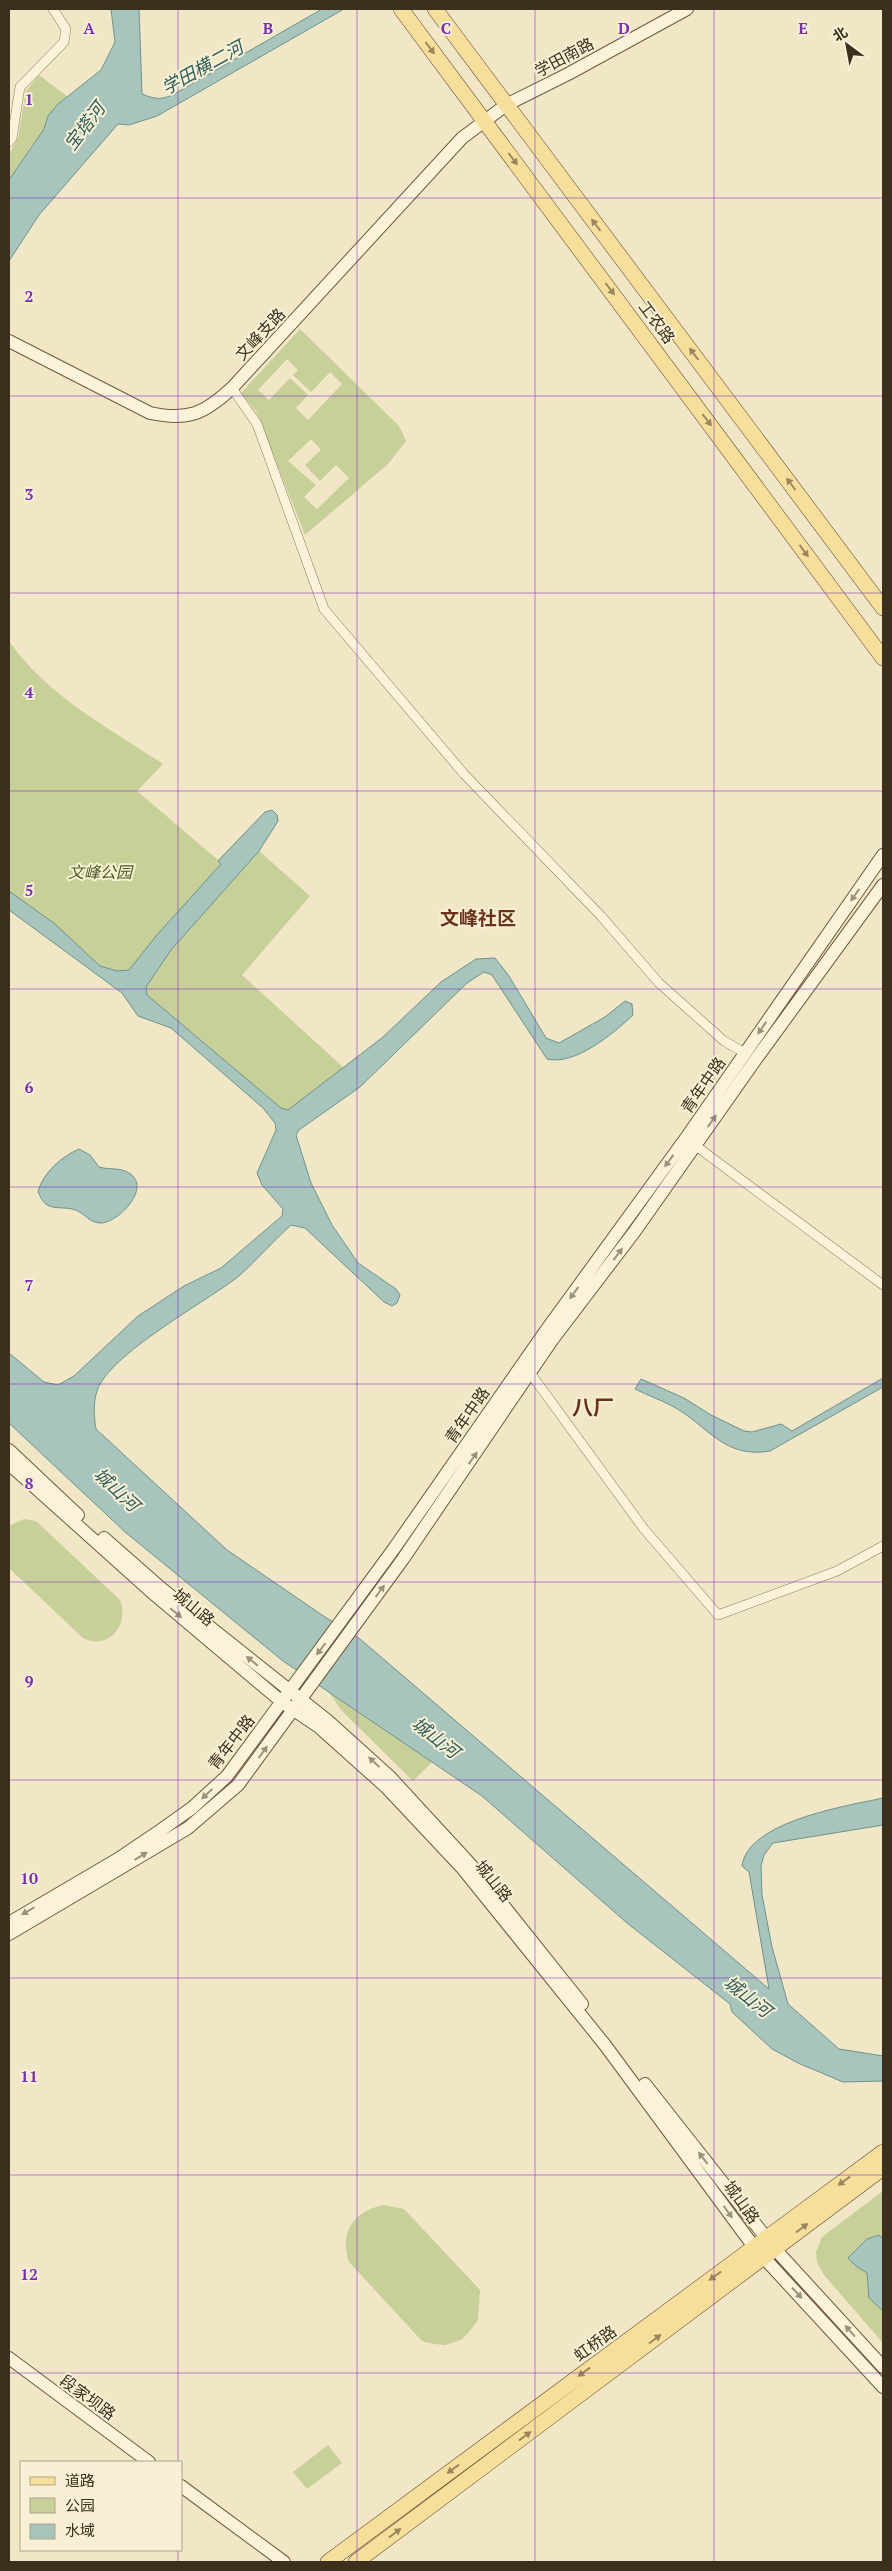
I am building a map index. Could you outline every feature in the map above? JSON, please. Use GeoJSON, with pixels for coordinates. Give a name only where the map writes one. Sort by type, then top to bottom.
{"type":"FeatureCollection","features":[{"type":"Feature","properties":{"kind":"main road","name":"工农路"},"geometry":{"type":"LineString","coordinates":[[401,9],[883,658]]}},
{"type":"Feature","properties":{"kind":"main road","name":"工农路"},"geometry":{"type":"LineString","coordinates":[[435,9],[883,606]]}},
{"type":"Feature","properties":{"kind":"main road","name":"学田南路"},"geometry":{"type":"LineString","coordinates":[[484,120],[506,104],[568,74],[687,9]]}},
{"type":"Feature","properties":{"kind":"main road","name":"文峰支路"},"geometry":{"type":"LineString","coordinates":[[9,341],[150,413],[168,417],[194,414],[212,407],[232,388],[462,138],[484,120]]}},
{"type":"Feature","properties":{"kind":"main road","name":"青年中路"},"geometry":{"type":"LineString","coordinates":[[9,1923],[118,1859],[192,1808],[227,1776],[290,1691],[305,1681],[351,1630],[531,1374],[552,1340],[635,1231],[745,1052],[883,855]]}},
{"type":"Feature","properties":{"kind":"main road","name":"青年中路"},"geometry":{"type":"LineString","coordinates":[[9,1934],[188,1828],[238,1785],[297,1705],[305,1681],[343,1619],[524,1363],[883,885]]}},
{"type":"Feature","properties":{"kind":"main road","name":"城山路"},"geometry":{"type":"LineString","coordinates":[[9,1450],[81,1518],[162,1588],[290,1691],[297,1705],[386,1787],[463,1869],[765,2248],[883,2387]]}},
{"type":"Feature","properties":{"kind":"main road","name":"城山路"},"geometry":{"type":"LineString","coordinates":[[9,1464],[154,1595],[282,1702],[297,1705]]}},
{"type":"Feature","properties":{"kind":"main road","name":"虹桥路"},"geometry":{"type":"LineString","coordinates":[[356,2562],[765,2248],[883,2152]]}},
{"type":"Feature","properties":{"kind":"main road","name":"虹桥路"},"geometry":{"type":"LineString","coordinates":[[328,2562],[765,2248],[883,2168]]}},
{"type":"Feature","properties":{"kind":"main road","name":"城山路"},"geometry":{"type":"LineString","coordinates":[[765,2248],[883,2367]]}},
{"type":"Feature","properties":{"kind":"main road","name":"段家坝路"},"geometry":{"type":"LineString","coordinates":[[9,2358],[148,2461]]}},
{"type":"Feature","properties":{"kind":"main road"},"geometry":{"type":"LineString","coordinates":[[182,2487],[284,2562]]}},
{"type":"Feature","properties":{"kind":"street"},"geometry":{"type":"LineString","coordinates":[[9,142],[12,138],[20,87],[64,42],[66,29],[53,9]]}},
{"type":"Feature","properties":{"kind":"street"},"geometry":{"type":"LineString","coordinates":[[232,388],[257,424],[324,608],[464,774],[602,916],[659,983],[724,1042],[745,1052]]}},
{"type":"Feature","properties":{"kind":"street"},"geometry":{"type":"LineString","coordinates":[[690,1142],[883,1284]]}},
{"type":"Feature","properties":{"kind":"street"},"geometry":{"type":"LineString","coordinates":[[524,1363],[644,1529],[718,1615],[837,1570],[883,1546]]}},
{"type":"Feature","properties":{"kind":"green space"},"geometry":{"type":"Polygon","coordinates":[[[39,75],[68,97],[58,104],[48,116],[44,128],[9,180],[9,155],[18,138],[26,91],[39,75]]]}},
{"type":"Feature","properties":{"kind":"green space"},"geometry":{"type":"Polygon","coordinates":[[[300,329],[399,426],[406,441],[388,464],[305,535],[256,411],[241,393],[300,329]],[[287,359],[258,390],[269,400],[290,378],[308,395],[296,408],[308,420],[342,384],[330,372],[311,392],[293,375],[298,370],[287,359]],[[311,439],[288,461],[316,485],[304,497],[317,509],[349,478],[336,465],[320,481],[305,465],[321,450],[311,439]]]}},
{"type":"Feature","properties":{"kind":"green space","name":"文峰公园"},"geometry":{"type":"Polygon","coordinates":[[[9,641],[24,661],[60,695],[163,764],[137,791],[218,860],[265,812],[272,810],[277,815],[278,821],[259,851],[310,896],[242,975],[344,1068],[288,1110],[275,1123],[263,1108],[171,1028],[138,1016],[122,993],[9,910],[9,641]]]}},
{"type":"Feature","properties":{"kind":"green space"},"geometry":{"type":"Polygon","coordinates":[[[24,1519],[36,1521],[120,1600],[122,1618],[120,1626],[109,1638],[101,1641],[92,1641],[83,1638],[9,1568],[9,1526],[24,1519]]]}},
{"type":"Feature","properties":{"kind":"green space"},"geometry":{"type":"Polygon","coordinates":[[[329,1692],[432,1762],[413,1781],[341,1710],[329,1692]]]}},
{"type":"Feature","properties":{"kind":"green space"},"geometry":{"type":"Polygon","coordinates":[[[883,2191],[883,2343],[824,2275],[817,2262],[816,2252],[822,2237],[883,2191]]]}},
{"type":"Feature","properties":{"kind":"green space"},"geometry":{"type":"Polygon","coordinates":[[[384,2205],[404,2209],[480,2290],[478,2320],[461,2340],[445,2345],[422,2341],[349,2262],[346,2241],[352,2224],[364,2212],[384,2205]]]}},
{"type":"Feature","properties":{"kind":"green space"},"geometry":{"type":"Polygon","coordinates":[[[328,2445],[342,2463],[307,2489],[293,2472],[328,2445]]]}},
{"type":"Feature","properties":{"kind":"water","name":"宝塔河"},"geometry":{"type":"Polygon","coordinates":[[[111,9],[139,9],[142,94],[159,98],[176,93],[322,9],[344,9],[157,116],[129,125],[118,124],[39,215],[9,261],[9,180],[44,129],[48,116],[58,104],[101,70],[115,42],[111,9]]]}},
{"type":"Feature","properties":{"kind":"water","name":"城山河"},"geometry":{"type":"Polygon","coordinates":[[[272,810],[277,815],[278,821],[259,851],[171,950],[146,987],[147,995],[281,1108],[288,1110],[383,1037],[441,982],[476,959],[495,958],[509,976],[546,1038],[559,1043],[605,1017],[625,1001],[632,1004],[633,1015],[605,1039],[582,1053],[570,1058],[547,1059],[492,975],[484,972],[467,983],[360,1087],[299,1130],[296,1135],[311,1183],[332,1225],[358,1263],[396,1289],[400,1295],[397,1303],[392,1306],[384,1302],[305,1228],[291,1225],[239,1276],[160,1329],[120,1361],[105,1377],[97,1391],[94,1410],[96,1429],[227,1550],[360,1639],[769,1989],[749,1872],[742,1866],[748,1850],[762,1838],[780,1827],[801,1818],[883,1798],[883,1825],[773,1843],[764,1855],[761,1866],[762,1895],[772,1947],[788,2004],[839,2049],[883,2056],[883,2081],[843,2082],[798,2063],[772,2049],[732,2012],[730,2004],[627,1923],[482,1796],[283,1661],[125,1532],[9,1423],[9,1353],[44,1382],[58,1385],[74,1376],[138,1316],[184,1286],[221,1268],[282,1216],[283,1209],[262,1185],[257,1173],[276,1130],[275,1123],[263,1108],[171,1028],[138,1016],[122,993],[9,910],[9,891],[55,924],[100,966],[117,971],[129,970],[156,936],[221,864],[218,861],[265,812],[272,810]]]}},
{"type":"Feature","properties":{"kind":"water"},"geometry":{"type":"Polygon","coordinates":[[[79,1149],[90,1155],[99,1167],[125,1171],[135,1179],[137,1186],[131,1202],[125,1210],[109,1221],[97,1223],[76,1210],[52,1207],[44,1202],[38,1191],[49,1171],[66,1156],[79,1149]]]}},
{"type":"Feature","properties":{"kind":"water"},"geometry":{"type":"Polygon","coordinates":[[[883,1378],[883,1387],[770,1451],[754,1452],[728,1446],[674,1407],[635,1389],[641,1379],[684,1398],[711,1415],[744,1431],[752,1432],[781,1424],[792,1431],[883,1378]]]}},
{"type":"Feature","properties":{"kind":"water"},"geometry":{"type":"Polygon","coordinates":[[[879,2235],[883,2239],[883,2311],[869,2298],[867,2273],[848,2258],[867,2239],[879,2235]]]}},
{"type":"Feature","properties":{"kind":"district","name":"文峰社区"},"geometry":{"type":"Point","coordinates":[478,917]}},
{"type":"Feature","properties":{"kind":"district","name":"八厂"},"geometry":{"type":"Point","coordinates":[593,1407]}},
{"type":"Feature","properties":{"kind":"water label","name":"学田横二河"},"geometry":{"type":"Point","coordinates":[202,67]}}]}
